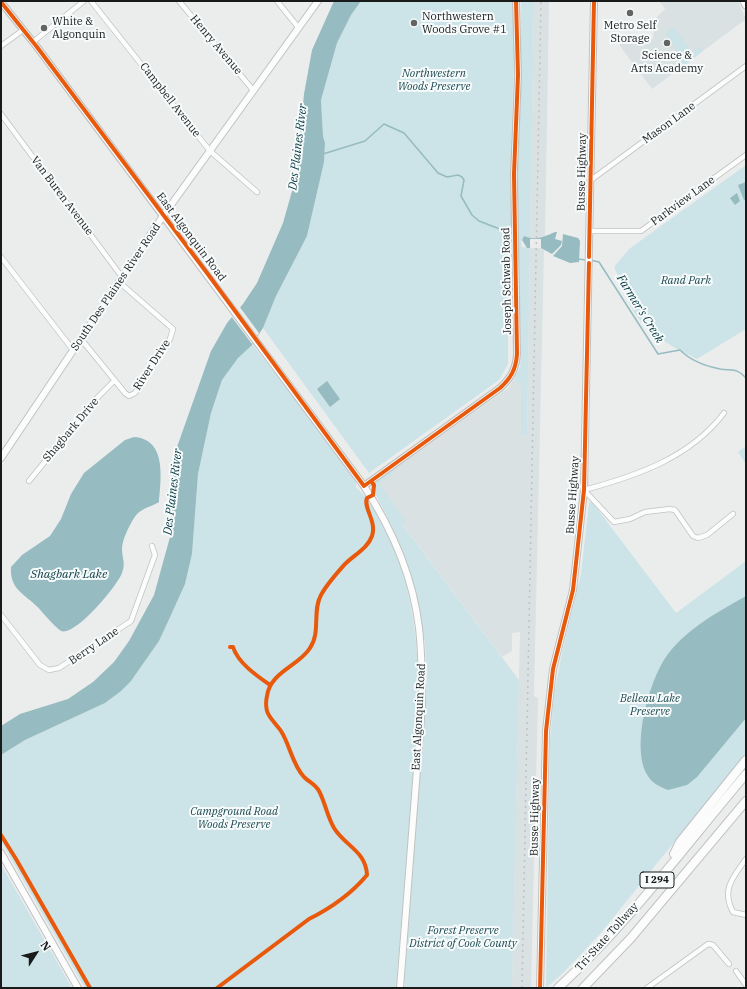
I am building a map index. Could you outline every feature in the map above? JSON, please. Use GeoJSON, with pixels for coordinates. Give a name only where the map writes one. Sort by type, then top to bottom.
{"type":"FeatureCollection","features":[{"type":"Feature","properties":{"kind":"highway"},"geometry":{"type":"LineString","coordinates":[[668,867],[680,842],[746,760]]}},
{"type":"Feature","properties":{"kind":"highway","name":"Tri-State Tollway"},"geometry":{"type":"LineString","coordinates":[[561,985],[619,925],[746,774]]}},
{"type":"Feature","properties":{"kind":"highway","name":"Tri-State Tollway"},"geometry":{"type":"LineString","coordinates":[[583,988],[631,938],[746,801]]}},
{"type":"Feature","properties":{"kind":"main road","name":"South Des Plaines River Road"},"geometry":{"type":"LineString","coordinates":[[1,458],[163,216],[318,1]]}},
{"type":"Feature","properties":{"kind":"main road","name":"Busse Highway"},"geometry":{"type":"LineString","coordinates":[[540,988],[546,731],[554,669],[573,590],[584,490],[594,1]]}},
{"type":"Feature","properties":{"kind":"main road"},"geometry":{"type":"LineString","coordinates":[[744,1],[746,5]]}},
{"type":"Feature","properties":{"kind":"main road","name":"East Algonquin Road"},"geometry":{"type":"LineString","coordinates":[[163,216],[364,486],[387,525],[406,571],[417,613],[422,658],[422,705],[400,988]]}},
{"type":"Feature","properties":{"kind":"main road"},"geometry":{"type":"LineString","coordinates":[[1,853],[78,988]]}},
{"type":"Feature","properties":{"kind":"street"},"geometry":{"type":"LineString","coordinates":[[33,42],[84,1]]}},
{"type":"Feature","properties":{"kind":"street","name":"Campbell Avenue"},"geometry":{"type":"LineString","coordinates":[[91,1],[210,151],[257,192]]}},
{"type":"Feature","properties":{"kind":"street","name":"Henry Avenue"},"geometry":{"type":"LineString","coordinates":[[179,1],[253,90]]}},
{"type":"Feature","properties":{"kind":"street"},"geometry":{"type":"LineString","coordinates":[[277,1],[298,27]]}},
{"type":"Feature","properties":{"kind":"street","name":"Joseph Schwab Road"},"geometry":{"type":"LineString","coordinates":[[364,486],[500,388],[510,378],[514,370],[517,354],[514,174],[518,75],[516,1]]}},
{"type":"Feature","properties":{"kind":"street","name":"East Algonquin Road"},"geometry":{"type":"LineString","coordinates":[[1,2],[33,42],[163,216]]}},
{"type":"Feature","properties":{"kind":"street"},"geometry":{"type":"LineString","coordinates":[[1,46],[23,30]]}},
{"type":"Feature","properties":{"kind":"street","name":"Mason Lane"},"geometry":{"type":"LineString","coordinates":[[591,180],[746,66]]}},
{"type":"Feature","properties":{"kind":"street","name":"Van Buren Avenue"},"geometry":{"type":"LineString","coordinates":[[1,114],[121,279],[173,329]]}},
{"type":"Feature","properties":{"kind":"street","name":"Parkview Lane"},"geometry":{"type":"LineString","coordinates":[[590,231],[641,231],[746,155]]}},
{"type":"Feature","properties":{"kind":"street"},"geometry":{"type":"LineString","coordinates":[[1,257],[73,350]]}},
{"type":"Feature","properties":{"kind":"street","name":"River Drive"},"geometry":{"type":"LineString","coordinates":[[81,339],[129,396],[133,394],[170,339],[173,329]]}},
{"type":"Feature","properties":{"kind":"street","name":"Shagbark Drive"},"geometry":{"type":"LineString","coordinates":[[29,481],[98,397],[115,380]]}},
{"type":"Feature","properties":{"kind":"street"},"geometry":{"type":"LineString","coordinates":[[724,413],[717,422],[705,432],[662,464],[622,480],[584,490],[614,522],[630,520],[645,512],[670,509],[675,510],[693,536],[698,538],[707,535],[733,514]]}},
{"type":"Feature","properties":{"kind":"street","name":"Berry Lane"},"geometry":{"type":"LineString","coordinates":[[1,614],[40,665],[49,670],[59,668],[131,621],[155,555],[152,546]]}},
{"type":"Feature","properties":{"kind":"street"},"geometry":{"type":"LineString","coordinates":[[746,859],[728,888],[728,902],[733,912],[746,915]]}},
{"type":"Feature","properties":{"kind":"street"},"geometry":{"type":"LineString","coordinates":[[646,988],[705,946],[711,944],[729,964]]}},
{"type":"Feature","properties":{"kind":"street"},"geometry":{"type":"LineString","coordinates":[[736,972],[746,985]]}},
{"type":"Feature","properties":{"kind":"shaded area"},"geometry":{"type":"Polygon","coordinates":[[[534,1],[549,1],[545,237],[541,239],[530,239],[534,1]]]}},
{"type":"Feature","properties":{"kind":"shaded area","name":"Science & Arts Academy"},"geometry":{"type":"Polygon","coordinates":[[[659,1],[738,1],[746,19],[652,89],[620,46],[620,39],[653,39],[655,19],[665,9],[659,1]]]}},
{"type":"Feature","properties":{"kind":"shaded area"},"geometry":{"type":"Polygon","coordinates":[[[530,248],[541,248],[544,250],[534,696],[538,698],[531,988],[512,988],[520,632],[512,633],[512,651],[502,657],[388,505],[376,482],[508,388],[514,379],[521,385],[521,436],[527,435],[530,248]]]}},
{"type":"Feature","properties":{"kind":"green space","name":"Northwestern Woods Preserve"},"geometry":{"type":"Polygon","coordinates":[[[361,1],[513,1],[514,53],[510,177],[513,253],[508,252],[508,364],[499,380],[369,473],[263,328],[276,296],[307,236],[324,162],[325,143],[323,136],[321,100],[337,43],[351,15],[361,1]]]}},
{"type":"Feature","properties":{"kind":"green space"},"geometry":{"type":"Polygon","coordinates":[[[521,1],[534,1],[530,239],[524,236],[521,241],[522,247],[530,248],[527,435],[521,436],[521,386],[514,379],[520,367],[521,357],[517,183],[521,94],[521,1]]]}},
{"type":"Feature","properties":{"kind":"green space"},"geometry":{"type":"Polygon","coordinates":[[[674,27],[692,52],[700,47],[703,51],[684,66],[674,52],[677,50],[665,33],[674,27]]]}},
{"type":"Feature","properties":{"kind":"green space","name":"Rand Park"},"geometry":{"type":"Polygon","coordinates":[[[746,165],[746,329],[697,359],[664,341],[642,322],[633,310],[614,267],[629,249],[746,165]]]}},
{"type":"Feature","properties":{"kind":"green space","name":"Campground Road Woods Preserve"},"geometry":{"type":"Polygon","coordinates":[[[252,344],[335,450],[356,481],[356,487],[368,500],[388,536],[403,573],[412,610],[418,685],[417,724],[396,988],[85,988],[1,841],[1,755],[25,740],[105,703],[131,681],[159,641],[185,584],[192,554],[198,474],[211,413],[222,380],[238,358],[252,344]]]}},
{"type":"Feature","properties":{"kind":"green space"},"geometry":{"type":"Polygon","coordinates":[[[746,446],[746,464],[738,452],[746,446]]]}},
{"type":"Feature","properties":{"kind":"green space","name":"Forest Preserve District of Cook County"},"geometry":{"type":"Polygon","coordinates":[[[392,470],[395,472],[379,484],[406,521],[402,524],[519,680],[512,988],[404,988],[427,676],[425,642],[414,587],[392,527],[373,489],[376,482],[392,470]]]}},
{"type":"Feature","properties":{"kind":"green space","name":"Belleau Lake Preserve"},"geometry":{"type":"Polygon","coordinates":[[[592,502],[676,613],[746,561],[746,753],[600,934],[564,972],[546,988],[550,741],[554,695],[562,653],[581,574],[589,503],[592,502]]]}},
{"type":"Feature","properties":{"kind":"green space"},"geometry":{"type":"Polygon","coordinates":[[[1,864],[3,868],[72,988],[1,988],[1,864]]]}},
{"type":"Feature","properties":{"kind":"water","name":"Des Plaines River"},"geometry":{"type":"Polygon","coordinates":[[[334,1],[361,1],[351,15],[337,43],[321,100],[323,136],[325,143],[324,162],[307,236],[276,296],[263,328],[252,345],[238,358],[222,380],[211,413],[198,474],[192,554],[185,584],[159,641],[131,681],[121,691],[105,703],[25,740],[1,755],[1,726],[20,714],[68,699],[93,682],[114,662],[129,641],[154,595],[170,537],[172,481],[177,447],[211,351],[227,323],[243,304],[257,283],[283,223],[296,177],[304,94],[312,50],[334,1]]]}},
{"type":"Feature","properties":{"kind":"water"},"geometry":{"type":"Polygon","coordinates":[[[746,182],[746,199],[744,200],[738,185],[746,182]]]}},
{"type":"Feature","properties":{"kind":"water"},"geometry":{"type":"Polygon","coordinates":[[[737,193],[740,201],[735,205],[730,198],[737,193]]]}},
{"type":"Feature","properties":{"kind":"water"},"geometry":{"type":"Polygon","coordinates":[[[557,232],[555,239],[562,241],[561,245],[552,254],[541,248],[527,248],[522,240],[524,236],[536,238],[557,232]]]}},
{"type":"Feature","properties":{"kind":"water"},"geometry":{"type":"Polygon","coordinates":[[[563,234],[578,238],[580,241],[579,262],[570,263],[553,256],[562,246],[563,234]]]}},
{"type":"Feature","properties":{"kind":"water"},"geometry":{"type":"Polygon","coordinates":[[[327,381],[340,399],[330,407],[317,389],[327,381]]]}},
{"type":"Feature","properties":{"kind":"water","name":"Shagbark Lake"},"geometry":{"type":"Polygon","coordinates":[[[134,437],[145,439],[157,452],[161,472],[159,502],[139,512],[130,525],[122,545],[124,563],[122,573],[113,588],[95,609],[76,626],[67,631],[61,631],[16,587],[13,583],[11,567],[22,555],[50,536],[61,519],[71,494],[84,473],[125,440],[134,437]]]}},
{"type":"Feature","properties":{"kind":"water"},"geometry":{"type":"Polygon","coordinates":[[[746,596],[746,718],[697,777],[687,785],[668,790],[665,789],[654,783],[648,776],[643,764],[641,749],[641,732],[644,714],[654,680],[668,654],[685,636],[704,621],[746,596]]]}},
{"type":"Feature","properties":{"kind":"pier"},"geometry":{"type":"Polygon","coordinates":[[[530,239],[541,239],[541,248],[530,248],[530,239]]]}},
{"type":"Feature","properties":{"kind":"pier"},"geometry":{"type":"Polygon","coordinates":[[[239,306],[259,333],[252,344],[231,316],[239,306]]]}},
{"type":"Feature","properties":{"kind":"waterway","name":"Farmer's Creek"},"geometry":{"type":"LineString","coordinates":[[323,154],[365,141],[384,124],[404,133],[438,173],[447,177],[458,175],[462,177],[464,180],[461,196],[472,215],[479,221],[510,233]]}},
{"type":"Feature","properties":{"kind":"waterway","name":"Farmer's Creek"},"geometry":{"type":"LineString","coordinates":[[578,259],[586,260]]}},
{"type":"Feature","properties":{"kind":"waterway","name":"Farmer's Creek"},"geometry":{"type":"LineString","coordinates":[[590,260],[599,262],[658,354],[680,350],[704,365],[737,371],[746,378]]}},
{"type":"Feature","properties":{"kind":"railway"},"geometry":{"type":"LineString","coordinates":[[522,988],[541,1]]}},
{"type":"Feature","properties":{"kind":"cycle path"},"geometry":{"type":"LineString","coordinates":[[1,2],[37,47],[207,273],[364,486],[500,388],[510,377],[514,369],[517,354],[514,174],[518,75],[516,1]]}},
{"type":"Feature","properties":{"kind":"cycle path"},"geometry":{"type":"LineString","coordinates":[[589,257],[594,1]]}},
{"type":"Feature","properties":{"kind":"cycle path"},"geometry":{"type":"LineString","coordinates":[[540,988],[546,731],[553,669],[573,590],[584,490],[589,263]]}},
{"type":"Feature","properties":{"kind":"cycle path"},"geometry":{"type":"LineString","coordinates":[[217,988],[309,919],[340,900],[367,875],[366,867],[359,854],[334,828],[319,791],[300,772],[284,736],[268,714],[266,704],[269,688],[273,681],[299,660],[310,648],[315,635],[318,601],[323,591],[345,564],[364,548],[372,536],[373,525],[366,502],[367,498],[373,495],[374,485],[371,481]]}},
{"type":"Feature","properties":{"kind":"cycle path"},"geometry":{"type":"LineString","coordinates":[[230,647],[233,647],[235,653],[248,669],[270,685]]}},
{"type":"Feature","properties":{"kind":"cycle path"},"geometry":{"type":"LineString","coordinates":[[1,835],[90,988]]}},
{"type":"Feature","properties":{"kind":"place","name":"Metro Self Storage"},"geometry":{"type":"Point","coordinates":[630,13]}},
{"type":"Feature","properties":{"kind":"place","name":"Northwestern Woods Grove #1"},"geometry":{"type":"Point","coordinates":[414,23]}},
{"type":"Feature","properties":{"kind":"place","name":"White & Algonquin"},"geometry":{"type":"Point","coordinates":[44,28]}},
{"type":"Feature","properties":{"kind":"place","name":"Science & Arts Academy"},"geometry":{"type":"Point","coordinates":[667,43]}}]}
